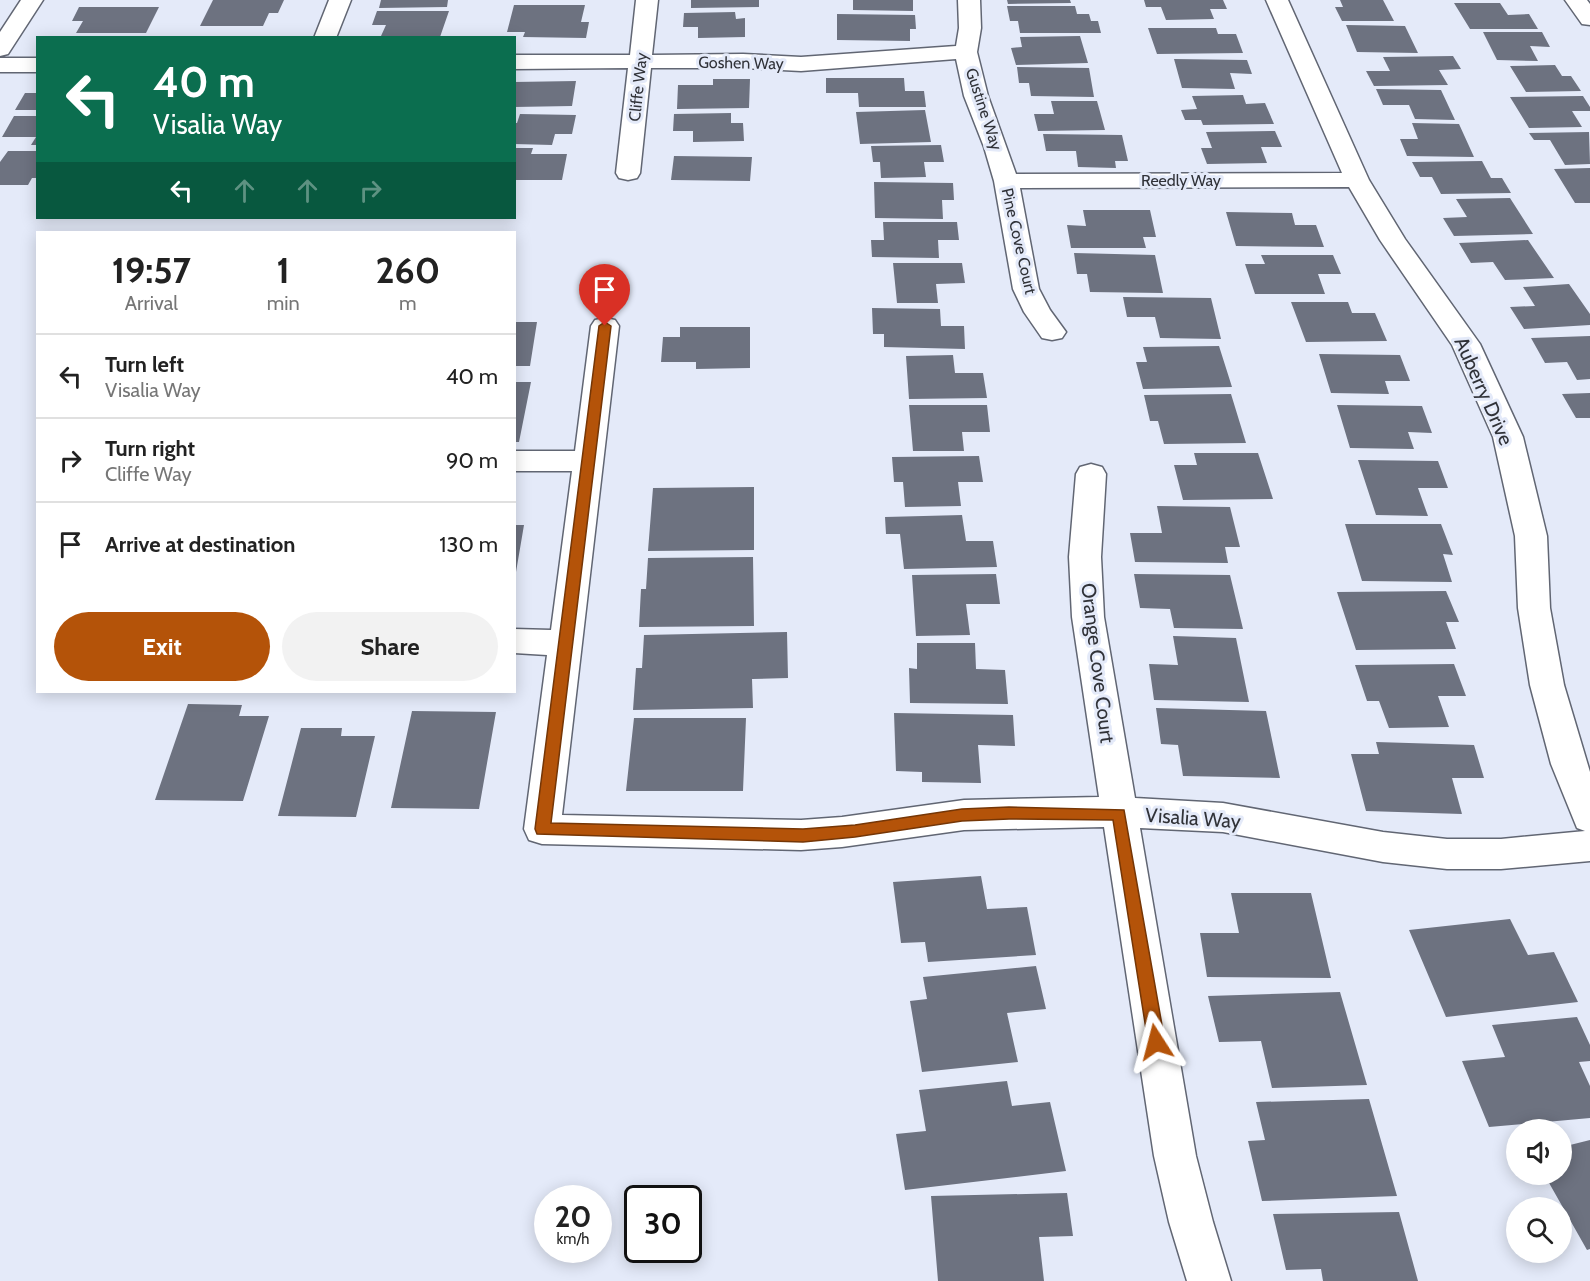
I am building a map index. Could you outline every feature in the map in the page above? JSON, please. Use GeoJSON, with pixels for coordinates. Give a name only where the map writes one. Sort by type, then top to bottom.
{"type":"FeatureCollection","features":[{"type":"Feature","properties":{"kind":"street"},"geometry":{"type":"LineString","coordinates":[[0,50],[32,0]]}},
{"type":"Feature","properties":{"kind":"street"},"geometry":{"type":"LineString","coordinates":[[327,36],[340,0]]}},
{"type":"Feature","properties":{"kind":"street","name":"Cliffe Way"},"geometry":{"type":"LineString","coordinates":[[628,173],[647,0]]}},
{"type":"Feature","properties":{"kind":"street","name":"Gustine Way"},"geometry":{"type":"LineString","coordinates":[[969,0],[970,28],[966,52],[976,96],[996,147],[1006,181]]}},
{"type":"Feature","properties":{"kind":"street","name":"Auberry Drive"},"geometry":{"type":"LineString","coordinates":[[1276,0],[1357,180],[1393,240],[1466,344],[1508,437],[1531,536],[1534,608],[1547,685],[1569,764],[1590,819]]}},
{"type":"Feature","properties":{"kind":"street"},"geometry":{"type":"LineString","coordinates":[[1576,0],[1590,19]]}},
{"type":"Feature","properties":{"kind":"street","name":"Goshen Way"},"geometry":{"type":"LineString","coordinates":[[516,62],[743,61],[801,64],[966,52]]}},
{"type":"Feature","properties":{"kind":"street"},"geometry":{"type":"LineString","coordinates":[[0,65],[36,65]]}},
{"type":"Feature","properties":{"kind":"street","name":"Reedly Way"},"geometry":{"type":"LineString","coordinates":[[1006,181],[1357,180]]}},
{"type":"Feature","properties":{"kind":"street","name":"Pine Cove Court"},"geometry":{"type":"LineString","coordinates":[[1006,181],[1026,289],[1037,312],[1052,332]]}},
{"type":"Feature","properties":{"kind":"street"},"geometry":{"type":"LineString","coordinates":[[516,641],[565,643],[605,326]]}},
{"type":"Feature","properties":{"kind":"street"},"geometry":{"type":"LineString","coordinates":[[516,461],[588,461]]}},
{"type":"Feature","properties":{"kind":"street","name":"Orange Cove Court"},"geometry":{"type":"LineString","coordinates":[[1091,474],[1085,557],[1088,617],[1175,1156],[1191,1222],[1209,1281]]}},
{"type":"Feature","properties":{"kind":"street","name":"Visalia Way"},"geometry":{"type":"LineString","coordinates":[[565,643],[542,829],[803,836],[855,831],[962,815],[1119,814],[1240,820],[1350,842],[1448,854],[1590,846]]}},
{"type":"Feature","properties":{"kind":"building"},"geometry":{"type":"Polygon","coordinates":[[[213,0],[284,0],[278,13],[269,13],[263,26],[200,26],[213,0]]]}},
{"type":"Feature","properties":{"kind":"building"},"geometry":{"type":"Polygon","coordinates":[[[381,0],[448,0],[447,7],[379,8],[381,0]]]}},
{"type":"Feature","properties":{"kind":"building"},"geometry":{"type":"Polygon","coordinates":[[[691,0],[759,0],[759,7],[691,8],[691,0]]]}},
{"type":"Feature","properties":{"kind":"building"},"geometry":{"type":"Polygon","coordinates":[[[853,0],[913,0],[913,11],[853,10],[853,0]]]}},
{"type":"Feature","properties":{"kind":"building"},"geometry":{"type":"Polygon","coordinates":[[[1007,0],[1070,0],[1071,3],[1008,4],[1007,0]]]}},
{"type":"Feature","properties":{"kind":"building"},"geometry":{"type":"Polygon","coordinates":[[[1144,0],[1223,0],[1227,9],[1210,9],[1214,19],[1166,20],[1161,7],[1146,7],[1144,0]]]}},
{"type":"Feature","properties":{"kind":"building"},"geometry":{"type":"Polygon","coordinates":[[[1340,0],[1383,0],[1394,21],[1342,21],[1335,7],[1343,7],[1340,0]]]}},
{"type":"Feature","properties":{"kind":"building"},"geometry":{"type":"Polygon","coordinates":[[[1454,3],[1500,3],[1508,15],[1529,14],[1538,29],[1470,29],[1454,3]]]}},
{"type":"Feature","properties":{"kind":"building"},"geometry":{"type":"Polygon","coordinates":[[[514,5],[585,5],[581,22],[589,22],[586,38],[523,37],[525,32],[507,32],[514,5]]]}},
{"type":"Feature","properties":{"kind":"building"},"geometry":{"type":"Polygon","coordinates":[[[1007,6],[1075,6],[1077,14],[1089,14],[1091,21],[1098,21],[1101,33],[1020,33],[1018,21],[1010,21],[1007,6]]]}},
{"type":"Feature","properties":{"kind":"building"},"geometry":{"type":"Polygon","coordinates":[[[79,7],[159,7],[146,33],[76,33],[83,21],[72,21],[79,7]]]}},
{"type":"Feature","properties":{"kind":"building"},"geometry":{"type":"Polygon","coordinates":[[[377,11],[449,11],[440,36],[381,36],[386,25],[372,25],[377,11]]]}},
{"type":"Feature","properties":{"kind":"building"},"geometry":{"type":"Polygon","coordinates":[[[735,12],[736,19],[745,18],[745,37],[698,38],[698,27],[683,27],[684,13],[735,12]]]}},
{"type":"Feature","properties":{"kind":"building"},"geometry":{"type":"Polygon","coordinates":[[[837,14],[915,15],[916,29],[910,29],[910,41],[837,40],[837,14]]]}},
{"type":"Feature","properties":{"kind":"building"},"geometry":{"type":"Polygon","coordinates":[[[1346,25],[1405,26],[1418,53],[1357,52],[1346,25]]]}},
{"type":"Feature","properties":{"kind":"building"},"geometry":{"type":"Polygon","coordinates":[[[1148,28],[1216,28],[1218,34],[1236,34],[1243,53],[1157,54],[1148,28]]]}},
{"type":"Feature","properties":{"kind":"building"},"geometry":{"type":"Polygon","coordinates":[[[1483,32],[1542,32],[1550,47],[1530,46],[1538,61],[1497,60],[1483,32]]]}},
{"type":"Feature","properties":{"kind":"building"},"geometry":{"type":"Polygon","coordinates":[[[1080,36],[1088,63],[1016,65],[1011,48],[1022,47],[1020,37],[1080,36]]]}},
{"type":"Feature","properties":{"kind":"building"},"geometry":{"type":"Polygon","coordinates":[[[1453,56],[1461,69],[1439,70],[1448,85],[1374,86],[1366,71],[1390,71],[1383,57],[1453,56]]]}},
{"type":"Feature","properties":{"kind":"building"},"geometry":{"type":"Polygon","coordinates":[[[1174,59],[1247,60],[1252,74],[1230,73],[1235,89],[1182,88],[1174,59]]]}},
{"type":"Feature","properties":{"kind":"building"},"geometry":{"type":"Polygon","coordinates":[[[1555,65],[1562,76],[1571,76],[1581,91],[1526,92],[1510,66],[1555,65]]]}},
{"type":"Feature","properties":{"kind":"building"},"geometry":{"type":"Polygon","coordinates":[[[1017,67],[1089,68],[1094,97],[1031,96],[1029,83],[1019,83],[1017,67]]]}},
{"type":"Feature","properties":{"kind":"building"},"geometry":{"type":"Polygon","coordinates":[[[826,78],[904,78],[905,91],[924,91],[926,107],[859,107],[858,93],[826,93],[826,78]]]}},
{"type":"Feature","properties":{"kind":"building"},"geometry":{"type":"Polygon","coordinates":[[[713,79],[750,79],[749,108],[677,109],[678,85],[713,85],[713,79]]]}},
{"type":"Feature","properties":{"kind":"building"},"geometry":{"type":"Polygon","coordinates":[[[576,81],[572,106],[516,107],[516,82],[576,81]]]}},
{"type":"Feature","properties":{"kind":"building"},"geometry":{"type":"Polygon","coordinates":[[[1376,89],[1441,90],[1455,120],[1415,119],[1409,105],[1383,105],[1376,89]]]}},
{"type":"Feature","properties":{"kind":"building"},"geometry":{"type":"Polygon","coordinates":[[[25,93],[36,93],[36,110],[15,110],[25,93]]]}},
{"type":"Feature","properties":{"kind":"building"},"geometry":{"type":"Polygon","coordinates":[[[1243,95],[1246,104],[1265,103],[1274,124],[1203,125],[1201,120],[1185,120],[1181,110],[1197,109],[1192,96],[1243,95]]]}},
{"type":"Feature","properties":{"kind":"building"},"geometry":{"type":"Polygon","coordinates":[[[1583,96],[1590,111],[1572,111],[1582,127],[1529,128],[1510,97],[1583,96]]]}},
{"type":"Feature","properties":{"kind":"building"},"geometry":{"type":"Polygon","coordinates":[[[1051,101],[1097,101],[1105,130],[1038,131],[1034,114],[1054,114],[1051,101]]]}},
{"type":"Feature","properties":{"kind":"building"},"geometry":{"type":"Polygon","coordinates":[[[925,110],[931,142],[860,144],[856,112],[925,110]]]}},
{"type":"Feature","properties":{"kind":"building"},"geometry":{"type":"Polygon","coordinates":[[[731,113],[731,123],[743,123],[744,141],[693,142],[693,131],[673,131],[674,114],[731,113]]]}},
{"type":"Feature","properties":{"kind":"building"},"geometry":{"type":"Polygon","coordinates":[[[520,114],[576,115],[572,134],[555,134],[552,145],[516,144],[520,114]]]}},
{"type":"Feature","properties":{"kind":"building"},"geometry":{"type":"Polygon","coordinates":[[[14,116],[36,116],[36,137],[2,137],[14,116]]]}},
{"type":"Feature","properties":{"kind":"building"},"geometry":{"type":"Polygon","coordinates":[[[1412,123],[1459,124],[1474,157],[1407,156],[1400,139],[1418,139],[1412,123]]]}},
{"type":"Feature","properties":{"kind":"building"},"geometry":{"type":"Polygon","coordinates":[[[1275,131],[1282,147],[1261,147],[1267,163],[1207,164],[1201,148],[1212,148],[1206,132],[1275,131]]]}},
{"type":"Feature","properties":{"kind":"building"},"geometry":{"type":"Polygon","coordinates":[[[1589,132],[1590,164],[1565,165],[1550,140],[1534,140],[1529,133],[1589,132]]]}},
{"type":"Feature","properties":{"kind":"building"},"geometry":{"type":"Polygon","coordinates":[[[1043,134],[1122,135],[1128,161],[1115,161],[1116,168],[1078,167],[1076,151],[1046,151],[1043,134]]]}},
{"type":"Feature","properties":{"kind":"building"},"geometry":{"type":"Polygon","coordinates":[[[941,145],[944,162],[924,162],[926,177],[881,178],[880,162],[873,162],[871,146],[941,145]]]}},
{"type":"Feature","properties":{"kind":"building"},"geometry":{"type":"Polygon","coordinates":[[[516,148],[533,148],[531,154],[567,154],[562,180],[516,180],[516,148]]]}},
{"type":"Feature","properties":{"kind":"building"},"geometry":{"type":"Polygon","coordinates":[[[8,151],[36,151],[36,178],[32,178],[28,185],[0,185],[0,162],[8,151]]]}},
{"type":"Feature","properties":{"kind":"building"},"geometry":{"type":"Polygon","coordinates":[[[674,156],[752,157],[750,181],[671,180],[674,156]]]}},
{"type":"Feature","properties":{"kind":"building"},"geometry":{"type":"Polygon","coordinates":[[[1482,161],[1491,178],[1502,178],[1511,193],[1441,194],[1432,177],[1420,177],[1412,162],[1482,161]]]}},
{"type":"Feature","properties":{"kind":"building"},"geometry":{"type":"Polygon","coordinates":[[[1590,168],[1590,203],[1575,203],[1554,169],[1590,168]]]}},
{"type":"Feature","properties":{"kind":"building"},"geometry":{"type":"Polygon","coordinates":[[[874,182],[953,183],[954,200],[942,200],[943,219],[875,218],[874,182]]]}},
{"type":"Feature","properties":{"kind":"building"},"geometry":{"type":"Polygon","coordinates":[[[1510,198],[1533,234],[1454,236],[1443,218],[1467,217],[1456,199],[1510,198]]]}},
{"type":"Feature","properties":{"kind":"building"},"geometry":{"type":"Polygon","coordinates":[[[1083,210],[1150,210],[1156,237],[1143,237],[1146,248],[1071,248],[1067,225],[1086,226],[1083,210]]]}},
{"type":"Feature","properties":{"kind":"building"},"geometry":{"type":"Polygon","coordinates":[[[1226,212],[1292,213],[1295,225],[1316,225],[1324,247],[1236,246],[1226,212]]]}},
{"type":"Feature","properties":{"kind":"building"},"geometry":{"type":"Polygon","coordinates":[[[883,222],[957,222],[959,240],[938,240],[939,258],[872,257],[871,240],[884,240],[883,222]]]}},
{"type":"Feature","properties":{"kind":"building"},"geometry":{"type":"Polygon","coordinates":[[[1528,240],[1554,278],[1505,280],[1493,262],[1471,263],[1459,243],[1528,240]]]}},
{"type":"Feature","properties":{"kind":"building"},"geometry":{"type":"Polygon","coordinates":[[[1074,253],[1155,255],[1163,293],[1090,292],[1087,274],[1077,274],[1074,253]]]}},
{"type":"Feature","properties":{"kind":"building"},"geometry":{"type":"Polygon","coordinates":[[[1261,255],[1333,255],[1341,274],[1318,274],[1325,294],[1255,294],[1245,264],[1265,264],[1261,255]]]}},
{"type":"Feature","properties":{"kind":"building"},"geometry":{"type":"Polygon","coordinates":[[[893,263],[962,263],[965,283],[936,284],[938,303],[897,303],[893,263]]]}},
{"type":"Feature","properties":{"kind":"building"},"geometry":{"type":"Polygon","coordinates":[[[1569,284],[1590,314],[1590,325],[1524,329],[1510,307],[1535,306],[1523,287],[1569,284]]]}},
{"type":"Feature","properties":{"kind":"building"},"geometry":{"type":"Polygon","coordinates":[[[1123,297],[1211,298],[1221,339],[1160,338],[1155,317],[1127,317],[1123,297]]]}},
{"type":"Feature","properties":{"kind":"building"},"geometry":{"type":"Polygon","coordinates":[[[1291,302],[1348,302],[1352,313],[1375,313],[1387,341],[1306,342],[1291,302]]]}},
{"type":"Feature","properties":{"kind":"building"},"geometry":{"type":"Polygon","coordinates":[[[872,308],[940,309],[941,326],[964,326],[965,349],[884,347],[884,334],[873,334],[872,308]]]}},
{"type":"Feature","properties":{"kind":"building"},"geometry":{"type":"Polygon","coordinates":[[[516,322],[537,322],[530,366],[516,366],[516,322]]]}},
{"type":"Feature","properties":{"kind":"building"},"geometry":{"type":"Polygon","coordinates":[[[680,327],[750,327],[750,368],[696,369],[696,362],[661,362],[663,337],[680,337],[680,327]]]}},
{"type":"Feature","properties":{"kind":"building"},"geometry":{"type":"Polygon","coordinates":[[[1590,336],[1590,379],[1577,380],[1567,362],[1545,363],[1531,338],[1590,336]]]}},
{"type":"Feature","properties":{"kind":"building"},"geometry":{"type":"Polygon","coordinates":[[[1219,346],[1232,387],[1143,389],[1136,362],[1147,362],[1143,347],[1219,346]]]}},
{"type":"Feature","properties":{"kind":"building"},"geometry":{"type":"Polygon","coordinates":[[[1319,354],[1400,355],[1410,381],[1385,381],[1389,394],[1331,393],[1319,354]]]}},
{"type":"Feature","properties":{"kind":"building"},"geometry":{"type":"Polygon","coordinates":[[[953,355],[955,373],[983,373],[987,398],[909,399],[906,356],[953,355]]]}},
{"type":"Feature","properties":{"kind":"building"},"geometry":{"type":"Polygon","coordinates":[[[516,382],[531,382],[519,442],[516,442],[516,382]]]}},
{"type":"Feature","properties":{"kind":"building"},"geometry":{"type":"Polygon","coordinates":[[[1590,393],[1590,418],[1576,418],[1562,394],[1590,393]]]}},
{"type":"Feature","properties":{"kind":"building"},"geometry":{"type":"Polygon","coordinates":[[[1231,394],[1246,443],[1164,444],[1158,421],[1150,421],[1144,395],[1231,394]]]}},
{"type":"Feature","properties":{"kind":"building"},"geometry":{"type":"Polygon","coordinates":[[[909,405],[987,405],[990,432],[962,432],[964,451],[913,451],[909,405]]]}},
{"type":"Feature","properties":{"kind":"building"},"geometry":{"type":"Polygon","coordinates":[[[1337,405],[1422,406],[1432,433],[1408,432],[1414,449],[1350,448],[1337,405]]]}},
{"type":"Feature","properties":{"kind":"building"},"geometry":{"type":"Polygon","coordinates":[[[1194,453],[1258,453],[1273,499],[1183,500],[1174,465],[1197,465],[1194,453]]]}},
{"type":"Feature","properties":{"kind":"building"},"geometry":{"type":"Polygon","coordinates":[[[979,456],[983,482],[958,482],[961,506],[905,507],[903,482],[894,482],[892,457],[979,456]]]}},
{"type":"Feature","properties":{"kind":"building"},"geometry":{"type":"Polygon","coordinates":[[[1358,460],[1438,461],[1448,488],[1418,488],[1428,516],[1376,515],[1358,460]]]}},
{"type":"Feature","properties":{"kind":"building"},"geometry":{"type":"Polygon","coordinates":[[[754,487],[754,550],[648,551],[653,488],[754,487]]]}},
{"type":"Feature","properties":{"kind":"building"},"geometry":{"type":"Polygon","coordinates":[[[1157,506],[1230,507],[1240,547],[1225,547],[1228,563],[1135,562],[1130,533],[1162,533],[1157,506]]]}},
{"type":"Feature","properties":{"kind":"building"},"geometry":{"type":"Polygon","coordinates":[[[962,515],[966,541],[993,541],[997,567],[904,569],[900,534],[886,534],[885,517],[962,515]]]}},
{"type":"Feature","properties":{"kind":"building"},"geometry":{"type":"Polygon","coordinates":[[[1345,524],[1441,524],[1453,555],[1443,554],[1452,582],[1362,581],[1345,524]]]}},
{"type":"Feature","properties":{"kind":"building"},"geometry":{"type":"Polygon","coordinates":[[[516,525],[524,525],[516,572],[516,525]]]}},
{"type":"Feature","properties":{"kind":"building"},"geometry":{"type":"Polygon","coordinates":[[[753,557],[754,626],[639,627],[641,589],[646,589],[648,558],[753,557]]]}},
{"type":"Feature","properties":{"kind":"building"},"geometry":{"type":"Polygon","coordinates":[[[996,574],[1000,604],[966,604],[970,635],[916,636],[912,575],[996,574]]]}},
{"type":"Feature","properties":{"kind":"building"},"geometry":{"type":"Polygon","coordinates":[[[1134,574],[1230,575],[1243,629],[1174,628],[1170,609],[1140,608],[1134,574]]]}},
{"type":"Feature","properties":{"kind":"building"},"geometry":{"type":"Polygon","coordinates":[[[1446,591],[1459,622],[1446,622],[1456,649],[1356,650],[1337,592],[1446,591]]]}},
{"type":"Feature","properties":{"kind":"building"},"geometry":{"type":"Polygon","coordinates":[[[787,632],[788,678],[752,679],[753,708],[633,710],[636,668],[642,668],[644,635],[787,632]]]}},
{"type":"Feature","properties":{"kind":"building"},"geometry":{"type":"Polygon","coordinates":[[[1173,636],[1236,638],[1249,702],[1154,700],[1149,664],[1178,665],[1173,636]]]}},
{"type":"Feature","properties":{"kind":"building"},"geometry":{"type":"Polygon","coordinates":[[[917,643],[975,643],[976,669],[1005,670],[1008,704],[910,703],[909,668],[917,669],[917,643]]]}},
{"type":"Feature","properties":{"kind":"building"},"geometry":{"type":"Polygon","coordinates":[[[1454,664],[1466,696],[1438,696],[1449,727],[1389,728],[1379,701],[1367,701],[1355,665],[1454,664]]]}},
{"type":"Feature","properties":{"kind":"building"},"geometry":{"type":"Polygon","coordinates":[[[188,704],[242,705],[239,716],[269,716],[243,801],[155,800],[188,704]]]}},
{"type":"Feature","properties":{"kind":"building"},"geometry":{"type":"Polygon","coordinates":[[[1156,708],[1266,711],[1280,778],[1183,776],[1178,745],[1161,744],[1156,708]]]}},
{"type":"Feature","properties":{"kind":"building"},"geometry":{"type":"Polygon","coordinates":[[[412,711],[496,712],[479,809],[391,808],[412,711]]]}},
{"type":"Feature","properties":{"kind":"building"},"geometry":{"type":"Polygon","coordinates":[[[894,713],[1013,715],[1015,746],[978,745],[981,783],[922,782],[922,772],[896,771],[894,713]]]}},
{"type":"Feature","properties":{"kind":"building"},"geometry":{"type":"Polygon","coordinates":[[[634,718],[746,718],[743,791],[626,791],[634,718]]]}},
{"type":"Feature","properties":{"kind":"building"},"geometry":{"type":"Polygon","coordinates":[[[301,728],[342,728],[341,736],[375,736],[356,817],[278,816],[301,728]]]}},
{"type":"Feature","properties":{"kind":"building"},"geometry":{"type":"Polygon","coordinates":[[[1376,742],[1474,745],[1484,778],[1452,778],[1462,814],[1366,811],[1351,754],[1379,754],[1376,742]]]}},
{"type":"Feature","properties":{"kind":"building"},"geometry":{"type":"Polygon","coordinates":[[[981,876],[987,909],[1027,907],[1036,955],[928,962],[925,942],[901,943],[893,882],[981,876]]]}},
{"type":"Feature","properties":{"kind":"building"},"geometry":{"type":"Polygon","coordinates":[[[1231,893],[1311,893],[1331,978],[1207,977],[1200,933],[1239,933],[1231,893]]]}},
{"type":"Feature","properties":{"kind":"building"},"geometry":{"type":"Polygon","coordinates":[[[1510,919],[1528,955],[1554,952],[1578,1002],[1446,1017],[1409,930],[1510,919]]]}},
{"type":"Feature","properties":{"kind":"building"},"geometry":{"type":"Polygon","coordinates":[[[1036,966],[1046,1009],[1007,1013],[1018,1062],[922,1072],[910,1001],[927,999],[923,977],[1036,966]]]}},
{"type":"Feature","properties":{"kind":"building"},"geometry":{"type":"Polygon","coordinates":[[[1340,992],[1367,1085],[1272,1088],[1261,1041],[1219,1042],[1208,996],[1340,992]]]}},
{"type":"Feature","properties":{"kind":"building"},"geometry":{"type":"Polygon","coordinates":[[[1577,1017],[1590,1045],[1590,1061],[1579,1062],[1590,1086],[1590,1118],[1506,1119],[1506,1125],[1489,1127],[1462,1061],[1505,1057],[1492,1025],[1577,1017]]]}},
{"type":"Feature","properties":{"kind":"building"},"geometry":{"type":"Polygon","coordinates":[[[1007,1081],[1012,1106],[1050,1102],[1066,1171],[905,1190],[896,1134],[926,1131],[919,1090],[1007,1081]]]}},
{"type":"Feature","properties":{"kind":"building"},"geometry":{"type":"Polygon","coordinates":[[[1369,1099],[1397,1196],[1262,1201],[1248,1141],[1265,1140],[1256,1102],[1369,1099]]]}},
{"type":"Feature","properties":{"kind":"building"},"geometry":{"type":"Polygon","coordinates":[[[1590,1140],[1590,1249],[1587,1250],[1572,1223],[1572,1197],[1557,1197],[1550,1185],[1572,1185],[1572,1144],[1590,1140]]]}},
{"type":"Feature","properties":{"kind":"building"},"geometry":{"type":"Polygon","coordinates":[[[1067,1193],[1073,1236],[1039,1237],[1044,1281],[938,1281],[931,1196],[1067,1193]]]}},
{"type":"Feature","properties":{"kind":"building"},"geometry":{"type":"Polygon","coordinates":[[[1399,1212],[1418,1281],[1323,1281],[1321,1269],[1286,1270],[1273,1214],[1399,1212]]]}},
{"type":"Feature","properties":{"kind":"route"},"geometry":{"type":"LineString","coordinates":[[605,326],[542,829],[803,836],[855,831],[962,815],[1119,814],[1156,1042]]}}]}
